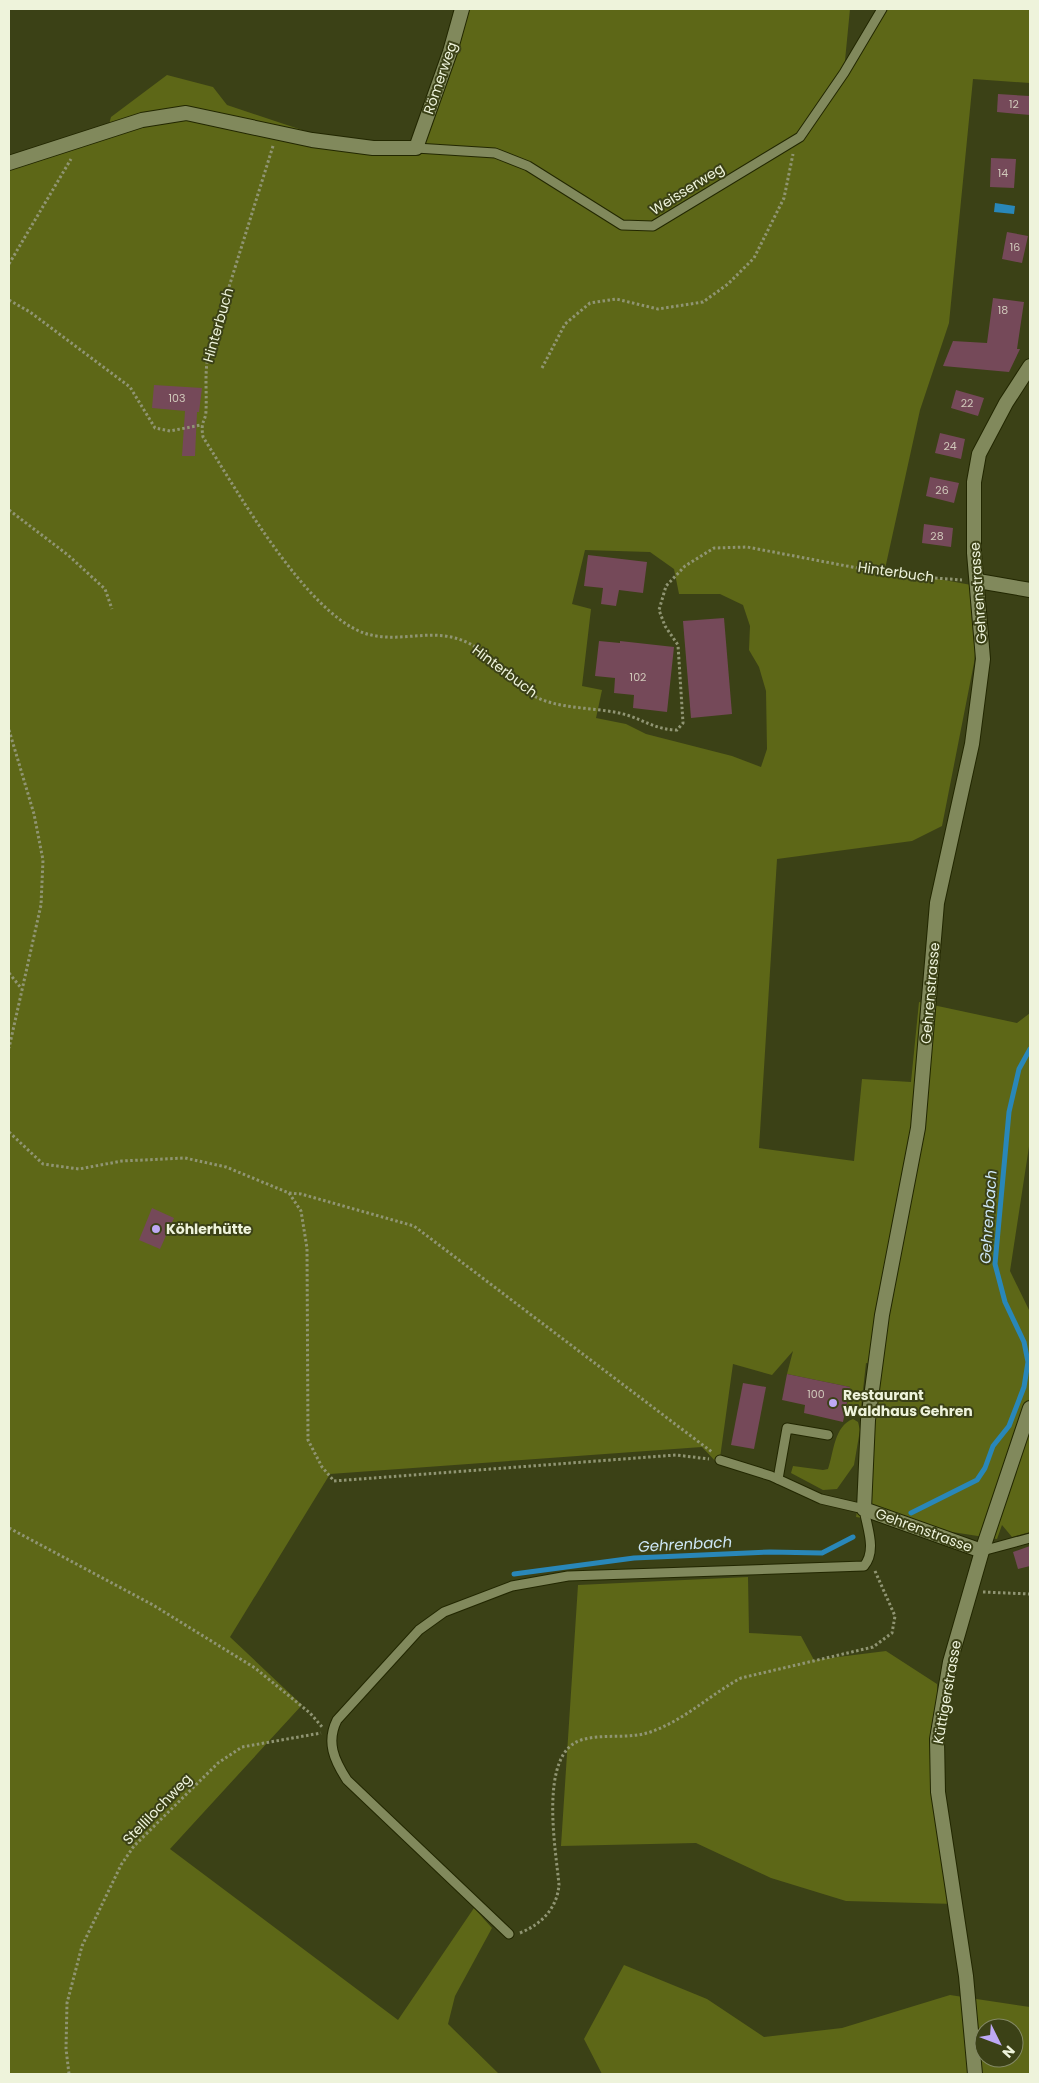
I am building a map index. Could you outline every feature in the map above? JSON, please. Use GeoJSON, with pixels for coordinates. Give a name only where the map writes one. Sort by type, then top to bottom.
{"type":"FeatureCollection","features":[{"type":"Feature","properties":{"kind":"street","name":"Römerweg"},"geometry":{"type":"LineString","coordinates":[[416,148],[450,52],[462,9]]}},
{"type":"Feature","properties":{"kind":"street"},"geometry":{"type":"LineString","coordinates":[[9,163],[84,140],[103,131],[142,120],[186,113],[312,140],[372,148],[416,148]]}},
{"type":"Feature","properties":{"kind":"street","name":"Gehrenstrasse"},"geometry":{"type":"LineString","coordinates":[[982,1551],[864,1508],[868,1420],[882,1315],[918,1128],[937,903],[972,744],[983,659],[978,582],[974,553],[974,482],[979,454],[1006,403],[1030,366]]}},
{"type":"Feature","properties":{"kind":"street"},"geometry":{"type":"LineString","coordinates":[[978,582],[1030,590]]}},
{"type":"Feature","properties":{"kind":"street","name":"Küttigerstrasse"},"geometry":{"type":"LineString","coordinates":[[974,2074],[966,1976],[938,1792],[937,1739],[950,1662],[982,1551],[1026,1437],[1030,1408]]}},
{"type":"Feature","properties":{"kind":"lane","name":"Weisserweg"},"geometry":{"type":"LineString","coordinates":[[416,148],[495,153],[528,166],[622,225],[653,226],[726,180],[800,137],[844,73],[882,9]]}},
{"type":"Feature","properties":{"kind":"lane"},"geometry":{"type":"LineString","coordinates":[[778,1479],[787,1428],[828,1435]]}},
{"type":"Feature","properties":{"kind":"lane"},"geometry":{"type":"LineString","coordinates":[[509,1934],[346,1780],[332,1754],[331,1731],[338,1720],[419,1630],[444,1612],[512,1586],[568,1576],[864,1566],[870,1559],[872,1551],[864,1508],[821,1498],[778,1479],[720,1460]]}},
{"type":"Feature","properties":{"kind":"lane"},"geometry":{"type":"LineString","coordinates":[[982,1551],[1030,1538]]}},
{"type":"Feature","properties":{"kind":"path","name":"Hinterbuch"},"geometry":{"type":"LineString","coordinates":[[277,132],[209,351],[205,369],[206,413],[201,425],[203,437],[295,576],[334,616],[363,633],[386,637],[426,634],[453,636],[477,648],[529,693],[552,703],[595,708],[628,715],[664,730],[677,730],[683,723],[678,645],[665,626],[659,610],[666,586],[685,566],[714,548],[747,547],[894,575],[978,582]]}},
{"type":"Feature","properties":{"kind":"path"},"geometry":{"type":"LineString","coordinates":[[9,264],[59,177],[84,140]]}},
{"type":"Feature","properties":{"kind":"path"},"geometry":{"type":"LineString","coordinates":[[542,368],[566,324],[590,303],[616,299],[658,309],[703,302],[728,284],[754,258],[784,198],[794,158],[793,142]]}},
{"type":"Feature","properties":{"kind":"path"},"geometry":{"type":"LineString","coordinates":[[9,300],[30,312],[130,387],[155,428],[170,431],[201,425]]}},
{"type":"Feature","properties":{"kind":"path"},"geometry":{"type":"LineString","coordinates":[[9,510],[68,555],[105,588],[112,609]]}},
{"type":"Feature","properties":{"kind":"path"},"geometry":{"type":"LineString","coordinates":[[9,730],[32,805],[43,860],[41,905],[9,1048]]}},
{"type":"Feature","properties":{"kind":"path"},"geometry":{"type":"LineString","coordinates":[[9,973],[21,988]]}},
{"type":"Feature","properties":{"kind":"path"},"geometry":{"type":"LineString","coordinates":[[9,1132],[43,1164],[80,1169],[122,1161],[185,1158],[226,1167],[289,1193],[301,1194],[414,1226],[706,1447],[720,1460]]}},
{"type":"Feature","properties":{"kind":"path"},"geometry":{"type":"LineString","coordinates":[[289,1193],[301,1212],[307,1248],[308,1440],[322,1467],[334,1480],[676,1455],[720,1460]]}},
{"type":"Feature","properties":{"kind":"path"},"geometry":{"type":"LineString","coordinates":[[9,1528],[153,1605],[255,1668],[310,1713],[320,1726],[331,1731]]}},
{"type":"Feature","properties":{"kind":"path"},"geometry":{"type":"LineString","coordinates":[[509,1934],[522,1932],[539,1923],[551,1911],[558,1899],[559,1885],[552,1796],[559,1760],[566,1750],[581,1740],[651,1732],[678,1720],[722,1688],[741,1678],[873,1647],[892,1633],[895,1616],[870,1559]]}},
{"type":"Feature","properties":{"kind":"path"},"geometry":{"type":"LineString","coordinates":[[970,1591],[1030,1594]]}},
{"type":"Feature","properties":{"kind":"path","name":"Stellilochweg"},"geometry":{"type":"LineString","coordinates":[[69,2074],[66,2049],[67,2003],[82,1946],[121,1865],[134,1846],[218,1763],[242,1747],[331,1731]]}},
{"type":"Feature","properties":{"kind":"green space"},"geometry":{"type":"Polygon","coordinates":[[[457,9],[850,9],[844,71],[882,9],[1030,9],[1030,83],[973,79],[949,323],[920,410],[885,569],[982,587],[974,663],[942,826],[912,841],[777,859],[759,1148],[854,1161],[862,1079],[911,1082],[919,1002],[1017,1023],[1030,1013],[1030,1140],[1010,1271],[1030,1312],[1030,1532],[1012,1537],[1002,1525],[997,1539],[856,1517],[882,1366],[866,1363],[861,1408],[847,1405],[850,1387],[787,1374],[793,1351],[772,1375],[733,1364],[719,1465],[702,1447],[330,1474],[230,1637],[302,1705],[170,1849],[398,2020],[474,1908],[492,1928],[455,1996],[448,2024],[499,2074],[9,2074],[9,168],[106,136],[111,117],[167,75],[213,87],[227,105],[320,136],[353,140],[411,142],[439,67],[457,9]],[[585,550],[572,604],[591,609],[582,686],[602,690],[596,718],[626,724],[646,734],[732,756],[761,767],[767,749],[766,691],[759,667],[749,650],[750,626],[743,605],[720,594],[679,594],[674,569],[650,552],[585,550]]]}},
{"type":"Feature","properties":{"kind":"green space"},"geometry":{"type":"Polygon","coordinates":[[[853,1419],[858,1422],[860,1430],[854,1465],[837,1489],[823,1490],[791,1473],[793,1466],[828,1469],[838,1433],[847,1422],[853,1419]]]}},
{"type":"Feature","properties":{"kind":"green space"},"geometry":{"type":"Polygon","coordinates":[[[748,1577],[749,1633],[801,1636],[814,1660],[886,1651],[937,1684],[941,1833],[955,1904],[846,1901],[771,1878],[696,1843],[561,1846],[578,1585],[748,1577]]]}},
{"type":"Feature","properties":{"kind":"green space"},"geometry":{"type":"Polygon","coordinates":[[[624,1965],[707,1999],[764,2037],[842,2028],[950,1995],[1030,2007],[1030,2074],[602,2074],[584,2039],[624,1965]]]}},
{"type":"Feature","properties":{"kind":"water"},"geometry":{"type":"Polygon","coordinates":[[[995,203],[1015,206],[1014,214],[994,212],[995,203]]]}},
{"type":"Feature","properties":{"kind":"building"},"geometry":{"type":"Polygon","coordinates":[[[998,94],[1030,96],[1030,115],[997,112],[998,94]]]}},
{"type":"Feature","properties":{"kind":"building"},"geometry":{"type":"Polygon","coordinates":[[[991,158],[1016,159],[1014,188],[990,187],[991,158]]]}},
{"type":"Feature","properties":{"kind":"building"},"geometry":{"type":"Polygon","coordinates":[[[1007,232],[1028,236],[1022,263],[1002,259],[1007,232]]]}},
{"type":"Feature","properties":{"kind":"building"},"geometry":{"type":"Polygon","coordinates":[[[993,298],[1024,302],[1017,349],[1020,349],[1009,372],[943,366],[953,341],[987,343],[993,298]]]}},
{"type":"Feature","properties":{"kind":"building"},"geometry":{"type":"Polygon","coordinates":[[[154,385],[202,388],[199,412],[197,412],[195,456],[182,456],[185,411],[152,408],[154,385]]]}},
{"type":"Feature","properties":{"kind":"building"},"geometry":{"type":"Polygon","coordinates":[[[956,390],[984,398],[978,416],[951,408],[956,390]]]}},
{"type":"Feature","properties":{"kind":"building"},"geometry":{"type":"Polygon","coordinates":[[[940,433],[965,439],[961,459],[935,453],[940,433]]]}},
{"type":"Feature","properties":{"kind":"building"},"geometry":{"type":"Polygon","coordinates":[[[930,477],[959,483],[954,503],[926,496],[930,477]]]}},
{"type":"Feature","properties":{"kind":"building"},"geometry":{"type":"Polygon","coordinates":[[[924,524],[953,528],[951,547],[922,543],[924,524]]]}},
{"type":"Feature","properties":{"kind":"building"},"geometry":{"type":"Polygon","coordinates":[[[588,555],[647,562],[643,593],[619,590],[616,606],[601,604],[603,588],[584,586],[588,555]]]}},
{"type":"Feature","properties":{"kind":"building"},"geometry":{"type":"Polygon","coordinates":[[[724,618],[732,714],[691,718],[683,621],[724,618]]]}},
{"type":"Feature","properties":{"kind":"building"},"geometry":{"type":"Polygon","coordinates":[[[599,641],[620,643],[620,641],[674,647],[667,712],[633,708],[634,695],[614,693],[615,678],[595,676],[599,641]]]}},
{"type":"Feature","properties":{"kind":"building","name":"Köhlerhütte"},"geometry":{"type":"Polygon","coordinates":[[[152,1208],[174,1218],[160,1249],[139,1240],[152,1208]]]}},
{"type":"Feature","properties":{"kind":"building"},"geometry":{"type":"Polygon","coordinates":[[[787,1374],[850,1387],[843,1422],[804,1413],[805,1405],[782,1400],[787,1374]]]}},
{"type":"Feature","properties":{"kind":"building"},"geometry":{"type":"Polygon","coordinates":[[[743,1383],[766,1387],[754,1449],[731,1445],[743,1383]]]}},
{"type":"Feature","properties":{"kind":"building"},"geometry":{"type":"Polygon","coordinates":[[[1030,1546],[1030,1566],[1018,1569],[1013,1552],[1030,1546]]]}},
{"type":"Feature","properties":{"kind":"waterway","name":"Gehrenbach"},"geometry":{"type":"LineString","coordinates":[[911,1513],[977,1480],[985,1468],[993,1446],[1009,1426],[1024,1387],[1028,1362],[1024,1342],[1005,1302],[995,1264],[1009,1112],[1019,1069],[1030,1049]]}},
{"type":"Feature","properties":{"kind":"waterway","name":"Gehrenbach"},"geometry":{"type":"LineString","coordinates":[[514,1574],[634,1558],[770,1552],[822,1553],[853,1537]]}},
{"type":"Feature","properties":{"kind":"place","name":"Köhlerhütte"},"geometry":{"type":"Point","coordinates":[156,1229]}},
{"type":"Feature","properties":{"kind":"place","name":"Restaurant Waldhaus Gehren"},"geometry":{"type":"Point","coordinates":[833,1403]}}]}
